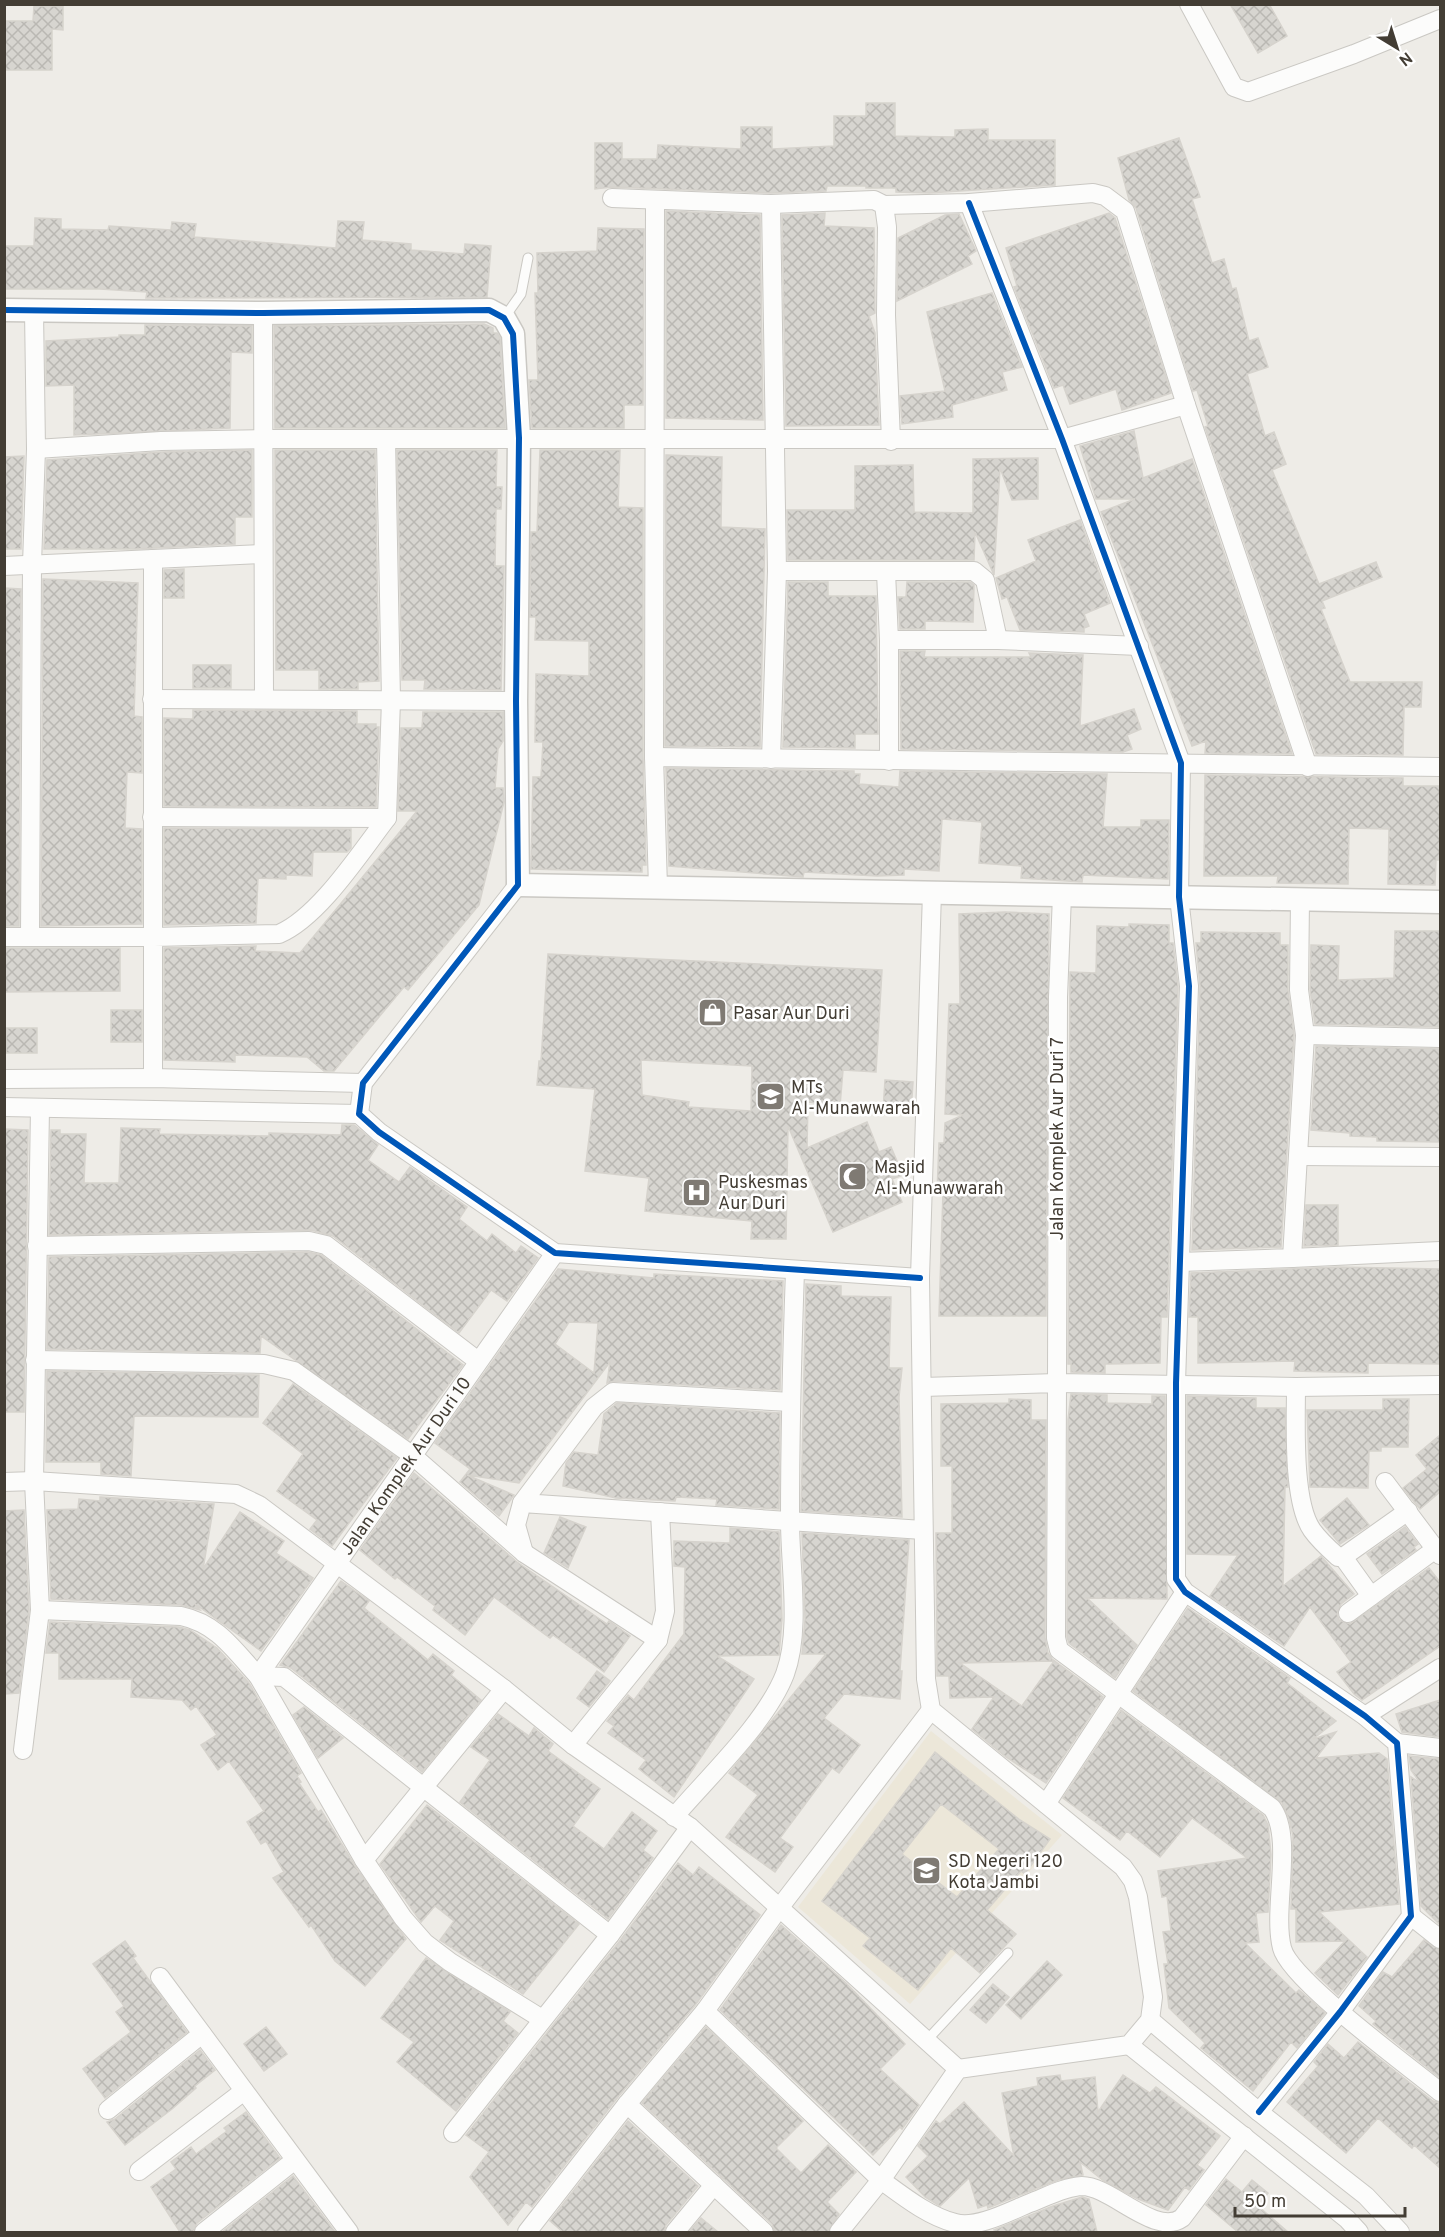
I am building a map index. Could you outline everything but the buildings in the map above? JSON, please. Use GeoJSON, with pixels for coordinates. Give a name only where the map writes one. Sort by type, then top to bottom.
{"type":"FeatureCollection","features":[{"type":"Feature","properties":{"kind":"street"},"geometry":{"type":"LineString","coordinates":[[1189,4],[1234,87],[1248,92],[1332,62],[1440,19]]}},
{"type":"Feature","properties":{"kind":"street"},"geometry":{"type":"LineString","coordinates":[[612,198],[656,202],[771,204],[874,200],[884,206],[969,203],[1093,194],[1116,202],[1125,211],[1186,405],[1308,767]]}},
{"type":"Feature","properties":{"kind":"street"},"geometry":{"type":"LineString","coordinates":[[656,202],[653,441],[654,757],[658,887]]}},
{"type":"Feature","properties":{"kind":"street"},"geometry":{"type":"LineString","coordinates":[[969,203],[1062,439],[1181,763],[1179,897],[1189,986],[1176,1383],[1176,1579],[1185,1592],[1365,1716],[1398,1743],[1440,1748]]}},
{"type":"Feature","properties":{"kind":"street"},"geometry":{"type":"LineString","coordinates":[[771,204],[773,441],[777,571],[771,759]]}},
{"type":"Feature","properties":{"kind":"street"},"geometry":{"type":"LineString","coordinates":[[884,206],[887,227],[886,315],[891,441]]}},
{"type":"Feature","properties":{"kind":"street"},"geometry":{"type":"LineString","coordinates":[[4,310],[263,313],[489,310],[504,318],[513,334],[519,438],[516,701],[518,885],[363,1083],[358,1114]]}},
{"type":"Feature","properties":{"kind":"street"},"geometry":{"type":"LineString","coordinates":[[30,937],[32,564],[36,449],[34,311]]}},
{"type":"Feature","properties":{"kind":"street"},"geometry":{"type":"LineString","coordinates":[[263,313],[264,698]]}},
{"type":"Feature","properties":{"kind":"street"},"geometry":{"type":"LineString","coordinates":[[36,449],[161,441],[265,439],[519,438],[653,441],[891,441],[1062,439],[1186,405]]}},
{"type":"Feature","properties":{"kind":"street"},"geometry":{"type":"LineString","coordinates":[[4,937],[279,934],[292,928],[341,879],[387,818],[391,700],[386,439]]}},
{"type":"Feature","properties":{"kind":"street"},"geometry":{"type":"LineString","coordinates":[[4,566],[263,555]]}},
{"type":"Feature","properties":{"kind":"street"},"geometry":{"type":"LineString","coordinates":[[153,559],[153,1078]]}},
{"type":"Feature","properties":{"kind":"street"},"geometry":{"type":"LineString","coordinates":[[777,571],[974,571],[981,574],[998,640]]}},
{"type":"Feature","properties":{"kind":"street"},"geometry":{"type":"LineString","coordinates":[[886,572],[889,640],[889,761]]}},
{"type":"Feature","properties":{"kind":"street"},"geometry":{"type":"LineString","coordinates":[[889,640],[998,640],[1139,646]]}},
{"type":"Feature","properties":{"kind":"street"},"geometry":{"type":"LineString","coordinates":[[152,699],[516,701]]}},
{"type":"Feature","properties":{"kind":"street"},"geometry":{"type":"LineString","coordinates":[[654,757],[1440,767]]}},
{"type":"Feature","properties":{"kind":"street"},"geometry":{"type":"LineString","coordinates":[[152,817],[387,818]]}},
{"type":"Feature","properties":{"kind":"street"},"geometry":{"type":"LineString","coordinates":[[518,885],[1440,902]]}},
{"type":"Feature","properties":{"kind":"street"},"geometry":{"type":"LineString","coordinates":[[839,2232],[881,2180],[958,2069],[1129,2045],[1150,2020],[1153,1997],[1138,1897],[1133,1881],[1122,1867],[931,1710],[926,1678],[920,1278],[932,892]]}},
{"type":"Feature","properties":{"kind":"street","name":"Jalan Komplek Aur Duri 7"},"geometry":{"type":"LineString","coordinates":[[1062,895],[1058,997],[1056,1644],[1063,1655],[1119,1694]]}},
{"type":"Feature","properties":{"kind":"street"},"geometry":{"type":"LineString","coordinates":[[1292,1258],[1305,1035],[1299,990],[1300,899]]}},
{"type":"Feature","properties":{"kind":"street"},"geometry":{"type":"LineString","coordinates":[[1305,1035],[1440,1038]]}},
{"type":"Feature","properties":{"kind":"street"},"geometry":{"type":"LineString","coordinates":[[4,1079],[153,1078],[363,1083]]}},
{"type":"Feature","properties":{"kind":"street"},"geometry":{"type":"LineString","coordinates":[[4,1107],[358,1114],[379,1132],[555,1253],[920,1278]]}},
{"type":"Feature","properties":{"kind":"street"},"geometry":{"type":"LineString","coordinates":[[23,1750],[40,1610],[34,1481],[40,1108]]}},
{"type":"Feature","properties":{"kind":"street"},"geometry":{"type":"LineString","coordinates":[[1299,1156],[1440,1157]]}},
{"type":"Feature","properties":{"kind":"street"},"geometry":{"type":"LineString","coordinates":[[37,1245],[309,1241],[326,1245],[478,1361]]}},
{"type":"Feature","properties":{"kind":"street"},"geometry":{"type":"LineString","coordinates":[[1180,1262],[1440,1251]]}},
{"type":"Feature","properties":{"kind":"street","name":"Jalan Komplek Aur Duri 10"},"geometry":{"type":"LineString","coordinates":[[258,1676],[555,1253]]}},
{"type":"Feature","properties":{"kind":"street"},"geometry":{"type":"LineString","coordinates":[[674,1817],[760,1717],[785,1674],[791,1643],[791,1402],[795,1271]]}},
{"type":"Feature","properties":{"kind":"street"},"geometry":{"type":"LineString","coordinates":[[35,1360],[280,1366],[294,1371],[413,1456],[524,1553],[658,1640]]}},
{"type":"Feature","properties":{"kind":"street"},"geometry":{"type":"LineString","coordinates":[[922,1387],[1057,1383],[1176,1383],[1296,1387],[1440,1385]]}},
{"type":"Feature","properties":{"kind":"street"},"geometry":{"type":"LineString","coordinates":[[1296,1387],[1296,1458],[1306,1516],[1311,1529],[1338,1557],[1342,1557],[1371,1596]]}},
{"type":"Feature","properties":{"kind":"street"},"geometry":{"type":"LineString","coordinates":[[524,1553],[516,1525],[522,1503],[594,1407],[613,1392],[791,1402]]}},
{"type":"Feature","properties":{"kind":"street"},"geometry":{"type":"LineString","coordinates":[[4,1482],[34,1481],[236,1494],[276,1516],[504,1689],[573,1745],[690,1827],[958,2069]]}},
{"type":"Feature","properties":{"kind":"street"},"geometry":{"type":"LineString","coordinates":[[1348,1612],[1439,1551],[1385,1482]]}},
{"type":"Feature","properties":{"kind":"street"},"geometry":{"type":"LineString","coordinates":[[522,1503],[923,1530]]}},
{"type":"Feature","properties":{"kind":"street"},"geometry":{"type":"LineString","coordinates":[[1342,1557],[1408,1511]]}},
{"type":"Feature","properties":{"kind":"street"},"geometry":{"type":"LineString","coordinates":[[573,1745],[658,1640],[665,1611],[660,1512]]}},
{"type":"Feature","properties":{"kind":"street"},"geometry":{"type":"LineString","coordinates":[[1046,1804],[1185,1592]]}},
{"type":"Feature","properties":{"kind":"street"},"geometry":{"type":"LineString","coordinates":[[40,1610],[181,1616],[201,1621],[217,1632],[258,1676],[364,1860],[403,1918],[425,1943],[542,2019]]}},
{"type":"Feature","properties":{"kind":"street"},"geometry":{"type":"LineString","coordinates":[[1365,1716],[1440,1668]]}},
{"type":"Feature","properties":{"kind":"street"},"geometry":{"type":"LineString","coordinates":[[258,1676],[284,1677],[426,1787],[610,1935]]}},
{"type":"Feature","properties":{"kind":"street"},"geometry":{"type":"LineString","coordinates":[[364,1860],[504,1689]]}},
{"type":"Feature","properties":{"kind":"street"},"geometry":{"type":"LineString","coordinates":[[1119,1694],[1272,1808],[1279,1818],[1281,1835],[1279,1927],[1283,1951],[1340,2012],[1440,2092]]}},
{"type":"Feature","properties":{"kind":"street"},"geometry":{"type":"LineString","coordinates":[[527,2232],[627,2104],[705,2012],[780,1907],[931,1710]]}},
{"type":"Feature","properties":{"kind":"street"},"geometry":{"type":"LineString","coordinates":[[1259,2112],[1340,2012],[1411,1916],[1398,1743]]}},
{"type":"Feature","properties":{"kind":"street"},"geometry":{"type":"LineString","coordinates":[[453,2133],[610,1935],[690,1827]]}},
{"type":"Feature","properties":{"kind":"street"},"geometry":{"type":"LineString","coordinates":[[1411,1916],[1440,1939]]}},
{"type":"Feature","properties":{"kind":"street"},"geometry":{"type":"LineString","coordinates":[[160,1977],[349,2232]]}},
{"type":"Feature","properties":{"kind":"street"},"geometry":{"type":"LineString","coordinates":[[705,2012],[881,2180],[910,2202],[956,2224],[976,2222],[1055,2192],[1083,2186],[1093,2188],[1140,2218],[1163,2228],[1178,2223],[1244,2136]]}},
{"type":"Feature","properties":{"kind":"street"},"geometry":{"type":"LineString","coordinates":[[1150,2020],[1259,2112],[1366,2196],[1400,2232]]}},
{"type":"Feature","properties":{"kind":"street"},"geometry":{"type":"LineString","coordinates":[[108,2110],[202,2034]]}},
{"type":"Feature","properties":{"kind":"street"},"geometry":{"type":"LineString","coordinates":[[1129,2045],[1347,2219],[1359,2232]]}},
{"type":"Feature","properties":{"kind":"street"},"geometry":{"type":"LineString","coordinates":[[139,2172],[244,2091]]}},
{"type":"Feature","properties":{"kind":"street"},"geometry":{"type":"LineString","coordinates":[[627,2104],[764,2232]]}},
{"type":"Feature","properties":{"kind":"street"},"geometry":{"type":"LineString","coordinates":[[204,2232],[295,2160]]}},
{"type":"Feature","properties":{"kind":"street"},"geometry":{"type":"LineString","coordinates":[[675,2232],[714,2185]]}},
{"type":"Feature","properties":{"kind":"lane"},"geometry":{"type":"LineString","coordinates":[[504,318],[521,294],[528,258]]}},
{"type":"Feature","properties":{"kind":"lane"},"geometry":{"type":"LineString","coordinates":[[927,2040],[1008,1953]]}},
{"type":"Feature","properties":{"kind":"shaded area","name":"SD Negeri 120 Kota Jambi"},"geometry":{"type":"Polygon","coordinates":[[[931,1731],[1062,1835],[910,2004],[798,1907],[931,1731]]]}},
{"type":"Feature","properties":{"kind":"cycle path"},"geometry":{"type":"LineString","coordinates":[[969,203],[1062,439],[1181,763],[1179,897],[1189,986],[1176,1383],[1176,1579],[1185,1592],[1365,1716],[1397,1743],[1411,1916],[1340,2012],[1259,2112]]}},
{"type":"Feature","properties":{"kind":"cycle path"},"geometry":{"type":"LineString","coordinates":[[4,310],[263,313],[489,310],[504,318],[513,334],[519,438],[516,701],[518,885],[363,1083],[359,1114],[379,1132],[555,1253],[920,1278]]}},
{"type":"Feature","properties":{"kind":"place","name":"Pasar Aur Duri"},"geometry":{"type":"Point","coordinates":[712,1013]}},
{"type":"Feature","properties":{"kind":"place","name":"MTs Al-Munawwarah"},"geometry":{"type":"Point","coordinates":[770,1097]}},
{"type":"Feature","properties":{"kind":"place","name":"Masjid Al-Munawwarah"},"geometry":{"type":"Point","coordinates":[853,1177]}},
{"type":"Feature","properties":{"kind":"place","name":"Puskesmas Aur Duri"},"geometry":{"type":"Point","coordinates":[697,1192]}},
{"type":"Feature","properties":{"kind":"place","name":"SD Negeri 120 Kota Jambi"},"geometry":{"type":"Point","coordinates":[927,1871]}}]}
